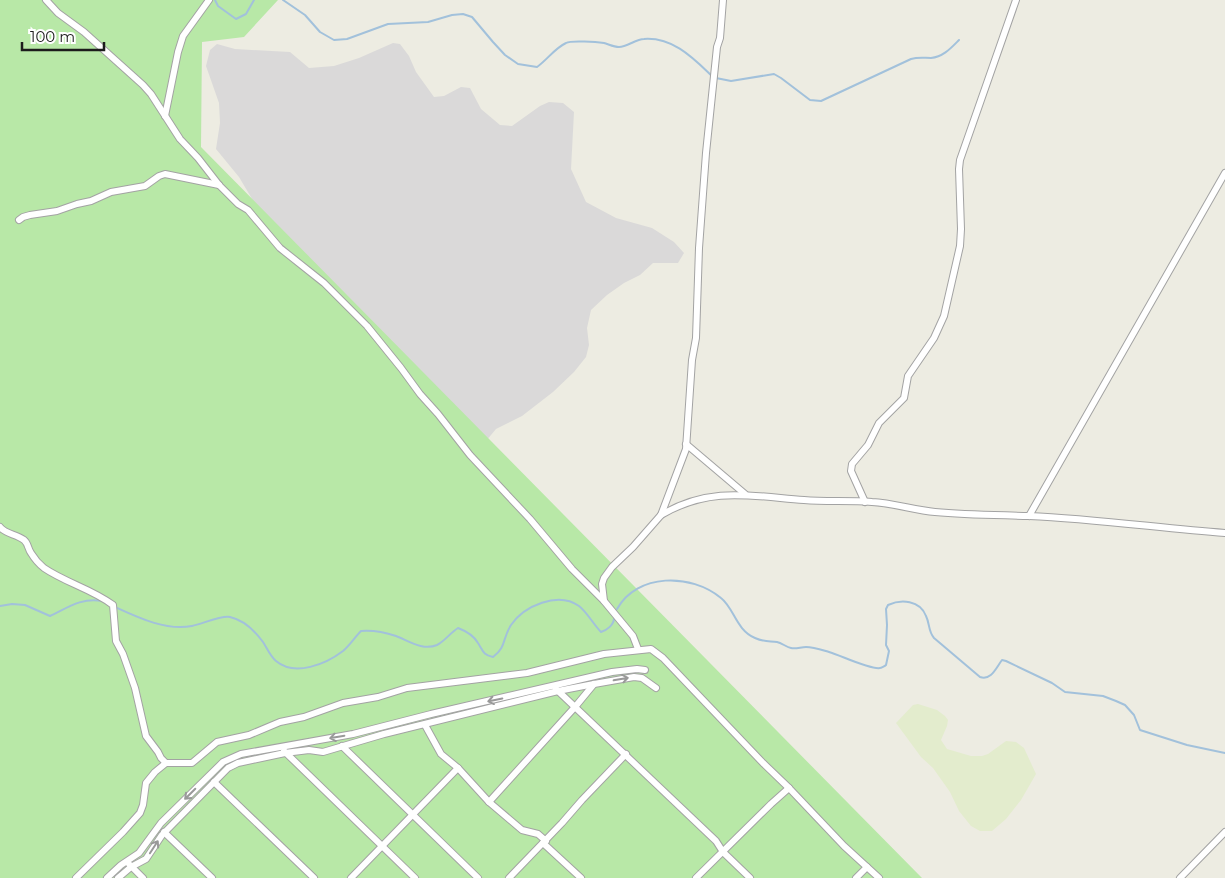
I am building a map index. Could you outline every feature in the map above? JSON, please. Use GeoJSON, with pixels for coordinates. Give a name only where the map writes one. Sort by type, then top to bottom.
{"type":"FeatureCollection","features":[{"type":"Feature","properties":{"kind":"street"},"geometry":{"type":"LineString","coordinates":[[46,0],[58,13],[84,32],[151,94],[180,139],[219,185],[238,204],[248,210],[280,248],[324,283],[367,326],[470,455],[530,519],[572,569],[604,601],[632,636],[638,650]]}},
{"type":"Feature","properties":{"kind":"street"},"geometry":{"type":"LineString","coordinates":[[165,116],[183,36],[209,0]]}},
{"type":"Feature","properties":{"kind":"street"},"geometry":{"type":"LineString","coordinates":[[661,515],[684,455],[686,444],[692,360],[696,338],[699,248],[706,153],[717,46],[720,38],[722,0]]}},
{"type":"Feature","properties":{"kind":"street"},"geometry":{"type":"LineString","coordinates":[[865,502],[851,468],[854,461],[868,445],[879,423],[904,398],[906,381],[911,370],[934,338],[944,316],[960,246],[958,170],[960,160],[1016,0]]}},
{"type":"Feature","properties":{"kind":"street"},"geometry":{"type":"LineString","coordinates":[[1029,516],[1225,173]]}},
{"type":"Feature","properties":{"kind":"street"},"geometry":{"type":"LineString","coordinates":[[19,220],[38,213],[57,211],[77,204],[91,202],[111,192],[144,186],[158,176],[166,174],[219,185]]}},
{"type":"Feature","properties":{"kind":"street"},"geometry":{"type":"LineString","coordinates":[[686,444],[745,494]]}},
{"type":"Feature","properties":{"kind":"street"},"geometry":{"type":"LineString","coordinates":[[604,601],[602,584],[604,578],[661,515],[678,505],[699,499],[726,495],[745,494],[808,500],[865,502],[935,512],[985,516],[1029,516],[1225,533]]}},
{"type":"Feature","properties":{"kind":"street"},"geometry":{"type":"LineString","coordinates":[[0,527],[2,530],[26,542],[32,556],[43,567],[74,585],[95,593],[113,605],[116,641],[123,654],[135,688],[146,736],[166,763]]}},
{"type":"Feature","properties":{"kind":"street"},"geometry":{"type":"LineString","coordinates":[[76,878],[133,822],[143,806],[146,783],[156,772],[166,763],[192,763],[217,742],[249,735],[280,722],[304,717],[344,703],[378,697],[420,686],[527,673],[604,654],[651,649],[657,652],[763,763],[879,878]]}},
{"type":"Feature","properties":{"kind":"street"},"geometry":{"type":"LineString","coordinates":[[118,878],[162,823],[223,762],[241,754],[285,753],[309,750],[323,752],[612,672],[637,668],[645,670]]}},
{"type":"Feature","properties":{"kind":"street"},"geometry":{"type":"LineString","coordinates":[[107,878],[129,864],[146,859],[164,832],[232,765],[281,746],[352,734],[431,714],[555,689],[634,677],[642,678],[656,688]]}},
{"type":"Feature","properties":{"kind":"street"},"geometry":{"type":"LineString","coordinates":[[489,802],[594,684]]}},
{"type":"Feature","properties":{"kind":"street"},"geometry":{"type":"LineString","coordinates":[[555,689],[716,841],[723,852],[750,878]]}},
{"type":"Feature","properties":{"kind":"street"},"geometry":{"type":"LineString","coordinates":[[425,725],[441,754],[458,768],[489,802],[522,830],[538,834],[581,878]]}},
{"type":"Feature","properties":{"kind":"street"},"geometry":{"type":"LineString","coordinates":[[381,726],[384,734]]}},
{"type":"Feature","properties":{"kind":"street"},"geometry":{"type":"LineString","coordinates":[[281,746],[285,753],[415,878]]}},
{"type":"Feature","properties":{"kind":"street"},"geometry":{"type":"LineString","coordinates":[[342,746],[478,878]]}},
{"type":"Feature","properties":{"kind":"street"},"geometry":{"type":"LineString","coordinates":[[509,878],[626,754]]}},
{"type":"Feature","properties":{"kind":"street"},"geometry":{"type":"LineString","coordinates":[[351,878],[458,768]]}},
{"type":"Feature","properties":{"kind":"street"},"geometry":{"type":"LineString","coordinates":[[214,782],[314,878]]}},
{"type":"Feature","properties":{"kind":"street"},"geometry":{"type":"LineString","coordinates":[[696,878],[789,788]]}},
{"type":"Feature","properties":{"kind":"street"},"geometry":{"type":"LineString","coordinates":[[164,832],[212,878]]}},
{"type":"Feature","properties":{"kind":"street"},"geometry":{"type":"LineString","coordinates":[[1180,878],[1225,832]]}},
{"type":"Feature","properties":{"kind":"street"},"geometry":{"type":"LineString","coordinates":[[129,864],[143,878]]}},
{"type":"Feature","properties":{"kind":"street"},"geometry":{"type":"LineString","coordinates":[[856,878],[867,867]]}},
{"type":"Feature","properties":{"kind":"shaded area"},"geometry":{"type":"Polygon","coordinates":[[[393,43],[400,44],[409,56],[416,72],[434,97],[444,96],[461,87],[470,88],[481,109],[500,125],[512,126],[540,106],[549,102],[563,103],[574,112],[571,169],[586,202],[616,218],[652,228],[674,242],[684,253],[678,263],[653,263],[640,275],[607,295],[591,310],[587,328],[589,345],[586,357],[574,372],[553,392],[522,416],[496,429],[481,447],[261,214],[239,177],[216,149],[220,123],[219,103],[206,66],[210,50],[217,44],[235,49],[290,52],[309,68],[334,66],[359,58],[393,43]]]}},
{"type":"Feature","properties":{"kind":"green space"},"geometry":{"type":"Polygon","coordinates":[[[0,0],[278,0],[244,37],[202,42],[201,147],[922,878],[0,878],[0,0]]]}},
{"type":"Feature","properties":{"kind":"green space"},"geometry":{"type":"Polygon","coordinates":[[[918,704],[937,710],[948,720],[941,740],[947,749],[971,756],[982,756],[1006,741],[1016,742],[1024,748],[1036,774],[1021,800],[1006,819],[992,831],[980,831],[971,826],[959,811],[950,792],[933,768],[921,757],[896,723],[913,705],[918,704]]]}},
{"type":"Feature","properties":{"kind":"waterway"},"geometry":{"type":"LineString","coordinates":[[215,0],[218,6],[236,19],[246,14],[254,0]]}},
{"type":"Feature","properties":{"kind":"waterway"},"geometry":{"type":"LineString","coordinates":[[283,0],[305,15],[320,32],[334,40],[347,39],[388,24],[428,22],[463,14],[472,17],[505,55],[518,64],[537,67],[558,48],[569,42],[604,43],[619,47],[641,39],[654,39],[664,41],[682,50],[712,76]]}},
{"type":"Feature","properties":{"kind":"waterway"},"geometry":{"type":"LineString","coordinates":[[716,78],[731,81],[774,74],[810,100],[821,101],[911,59],[939,56],[959,40]]}},
{"type":"Feature","properties":{"kind":"waterway"},"geometry":{"type":"LineString","coordinates":[[617,609],[626,597],[637,589],[651,583],[680,581],[695,584],[721,598],[744,630],[755,638],[779,643],[791,648],[806,647],[818,649],[869,667],[880,668],[886,665],[889,651],[886,645],[886,609],[888,605],[893,603],[910,602],[923,611],[934,638],[980,677],[987,677],[1002,660],[1006,661],[1052,683],[1065,692],[1103,696],[1125,705],[1134,715],[1140,730],[1187,745],[1225,753]]}},
{"type":"Feature","properties":{"kind":"waterway"},"geometry":{"type":"LineString","coordinates":[[115,607],[153,622],[172,627],[192,626],[222,617],[235,618],[248,626],[256,634],[276,661],[292,668],[310,667],[336,656],[346,649],[361,631],[387,633],[416,645],[432,647],[458,628],[472,636],[484,652],[493,657],[502,646],[508,630],[517,618],[533,607],[552,600],[571,602],[579,606],[601,632],[610,627],[614,618]]}},
{"type":"Feature","properties":{"kind":"waterway"},"geometry":{"type":"LineString","coordinates":[[0,606],[12,604],[25,605],[50,616],[81,602],[102,601]]}}]}
